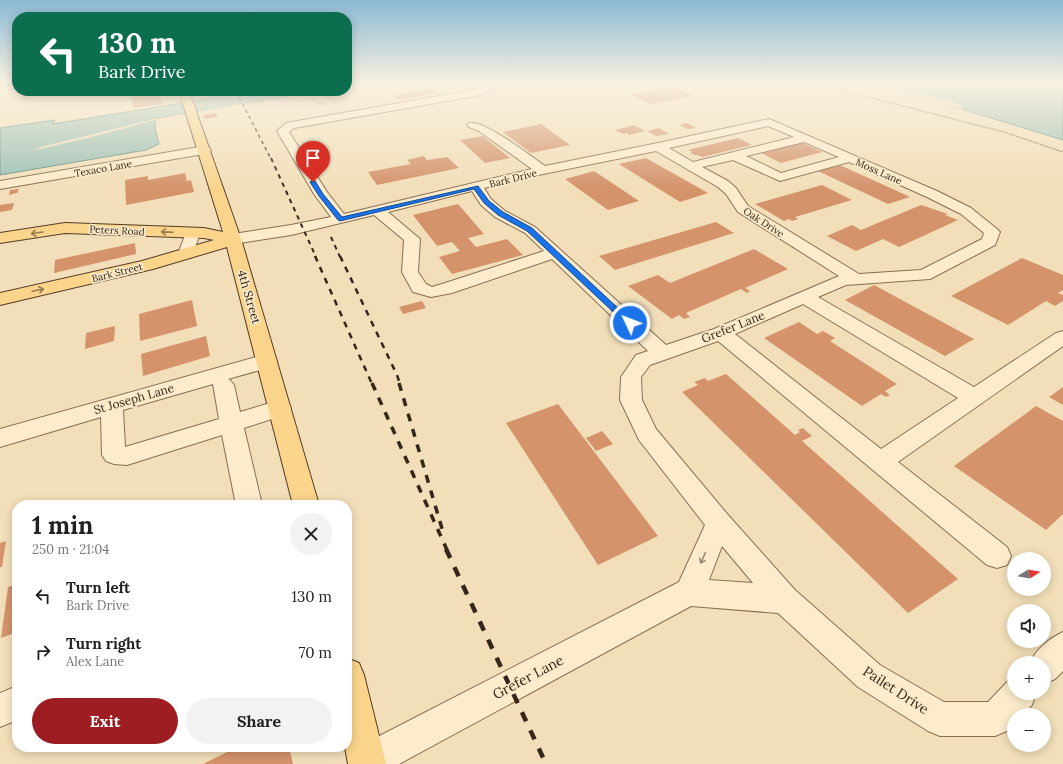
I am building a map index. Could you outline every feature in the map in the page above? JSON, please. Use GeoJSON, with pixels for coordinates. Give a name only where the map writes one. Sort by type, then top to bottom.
{"type":"FeatureCollection","features":[{"type":"Feature","properties":{"kind":"main road","name":"4th Street"},"geometry":{"type":"LineString","coordinates":[[194,119],[233,239],[305,500]]}},
{"type":"Feature","properties":{"kind":"main road","name":"Peters Road"},"geometry":{"type":"LineString","coordinates":[[0,238],[65,228],[77,228],[204,233],[233,239]]}},
{"type":"Feature","properties":{"kind":"main road","name":"Bark Street"},"geometry":{"type":"LineString","coordinates":[[0,299],[96,278],[186,254],[233,239]]}},
{"type":"Feature","properties":{"kind":"main road"},"geometry":{"type":"LineString","coordinates":[[352,697],[367,763]]}},
{"type":"Feature","properties":{"kind":"street"},"geometry":{"type":"LineString","coordinates":[[323,119],[290,125],[283,131],[321,194],[340,219]]}},
{"type":"Feature","properties":{"kind":"street","name":"Moss Lane"},"geometry":{"type":"LineString","coordinates":[[769,122],[932,194],[966,211],[986,227]]}},
{"type":"Feature","properties":{"kind":"street","name":"Bark Drive"},"geometry":{"type":"LineString","coordinates":[[233,239],[291,230],[543,170],[658,147],[769,122]]}},
{"type":"Feature","properties":{"kind":"street"},"geometry":{"type":"LineString","coordinates":[[473,125],[483,129],[543,170]]}},
{"type":"Feature","properties":{"kind":"street"},"geometry":{"type":"LineString","coordinates":[[691,166],[805,138]]}},
{"type":"Feature","properties":{"kind":"street","name":"Oak Drive"},"geometry":{"type":"LineString","coordinates":[[658,147],[723,184],[731,191],[743,209],[855,279]]}},
{"type":"Feature","properties":{"kind":"street","name":"Texaco Lane"},"geometry":{"type":"LineString","coordinates":[[0,185],[205,150]]}},
{"type":"Feature","properties":{"kind":"street"},"geometry":{"type":"LineString","coordinates":[[733,155],[780,177],[850,158]]}},
{"type":"Feature","properties":{"kind":"street"},"geometry":{"type":"LineString","coordinates":[[476,187],[486,202],[496,210],[530,230],[662,353]]}},
{"type":"Feature","properties":{"kind":"street"},"geometry":{"type":"LineString","coordinates":[[377,210],[412,239],[410,272],[419,288],[431,292],[446,289],[555,253]]}},
{"type":"Feature","properties":{"kind":"street","name":"Grefer Lane"},"geometry":{"type":"LineString","coordinates":[[785,600],[719,523],[647,434],[631,400],[631,377],[643,360],[721,333],[843,280],[924,275],[989,242],[992,232],[986,227]]}},
{"type":"Feature","properties":{"kind":"street"},"geometry":{"type":"LineString","coordinates":[[186,254],[192,233]]}},
{"type":"Feature","properties":{"kind":"street"},"geometry":{"type":"LineString","coordinates":[[804,297],[974,397]]}},
{"type":"Feature","properties":{"kind":"street"},"geometry":{"type":"LineString","coordinates":[[721,333],[997,556]]}},
{"type":"Feature","properties":{"kind":"street"},"geometry":{"type":"LineString","coordinates":[[881,461],[1063,337]]}},
{"type":"Feature","properties":{"kind":"street","name":"St Joseph Lane"},"geometry":{"type":"LineString","coordinates":[[0,438],[267,361]]}},
{"type":"Feature","properties":{"kind":"street"},"geometry":{"type":"LineString","coordinates":[[223,385],[248,500]]}},
{"type":"Feature","properties":{"kind":"street"},"geometry":{"type":"LineString","coordinates":[[112,406],[114,455],[127,456],[280,408]]}},
{"type":"Feature","properties":{"kind":"street"},"geometry":{"type":"LineString","coordinates":[[719,523],[688,592],[785,600]]}},
{"type":"Feature","properties":{"kind":"street","name":"Grefer Lane"},"geometry":{"type":"LineString","coordinates":[[367,763],[688,592]]}},
{"type":"Feature","properties":{"kind":"street","name":"Pailet Drive"},"geometry":{"type":"LineString","coordinates":[[785,600],[870,676],[940,719],[995,719],[1013,700]]}},
{"type":"Feature","properties":{"kind":"street"},"geometry":{"type":"LineString","coordinates":[[1051,661],[1063,648]]}},
{"type":"Feature","properties":{"kind":"street"},"geometry":{"type":"LineString","coordinates":[[0,710],[12,705]]}},
{"type":"Feature","properties":{"kind":"path"},"geometry":{"type":"LineString","coordinates":[[953,119],[1004,132],[1063,152]]}},
{"type":"Feature","properties":{"kind":"water"},"geometry":{"type":"Polygon","coordinates":[[[86,119],[157,119],[155,119],[155,128],[159,144],[146,150],[0,175],[0,128],[55,120],[53,124],[86,119]]]}},
{"type":"Feature","properties":{"kind":"water"},"geometry":{"type":"Polygon","coordinates":[[[993,119],[1063,119],[1063,140],[993,119]]]}},
{"type":"Feature","properties":{"kind":"pier"},"geometry":{"type":"Polygon","coordinates":[[[155,119],[163,119],[35,150],[41,147],[155,119]]]}},
{"type":"Feature","properties":{"kind":"building"},"geometry":{"type":"Polygon","coordinates":[[[687,123],[696,128],[688,129],[679,125],[687,123]]]}},
{"type":"Feature","properties":{"kind":"building"},"geometry":{"type":"Polygon","coordinates":[[[541,124],[570,145],[531,153],[503,132],[541,124]]]}},
{"type":"Feature","properties":{"kind":"building"},"geometry":{"type":"Polygon","coordinates":[[[634,125],[645,131],[629,135],[627,133],[623,134],[615,130],[634,125]]]}},
{"type":"Feature","properties":{"kind":"building"},"geometry":{"type":"Polygon","coordinates":[[[659,128],[669,134],[656,136],[647,131],[659,128]]]}},
{"type":"Feature","properties":{"kind":"building"},"geometry":{"type":"Polygon","coordinates":[[[483,136],[510,158],[485,163],[460,140],[483,136]]]}},
{"type":"Feature","properties":{"kind":"building"},"geometry":{"type":"Polygon","coordinates":[[[738,138],[752,145],[702,157],[690,153],[693,152],[688,150],[738,138]]]}},
{"type":"Feature","properties":{"kind":"building"},"geometry":{"type":"Polygon","coordinates":[[[800,142],[822,152],[781,163],[759,152],[800,142]]]}},
{"type":"Feature","properties":{"kind":"building"},"geometry":{"type":"Polygon","coordinates":[[[424,156],[427,160],[447,157],[459,168],[377,185],[368,172],[411,164],[407,160],[424,156]]]}},
{"type":"Feature","properties":{"kind":"building"},"geometry":{"type":"Polygon","coordinates":[[[646,158],[708,193],[680,202],[619,164],[646,158]]]}},
{"type":"Feature","properties":{"kind":"building"},"geometry":{"type":"Polygon","coordinates":[[[840,165],[910,197],[888,204],[818,171],[840,165]]]}},
{"type":"Feature","properties":{"kind":"building"},"geometry":{"type":"Polygon","coordinates":[[[594,171],[639,201],[608,210],[565,179],[594,171]]]}},
{"type":"Feature","properties":{"kind":"building"},"geometry":{"type":"Polygon","coordinates":[[[185,173],[187,181],[191,180],[194,192],[126,205],[125,180],[148,176],[148,180],[185,173]]]}},
{"type":"Feature","properties":{"kind":"building"},"geometry":{"type":"Polygon","coordinates":[[[822,185],[852,200],[795,217],[798,219],[792,221],[789,219],[784,221],[755,204],[822,185]]]}},
{"type":"Feature","properties":{"kind":"building"},"geometry":{"type":"Polygon","coordinates":[[[19,189],[17,193],[9,195],[10,190],[19,189]]]}},
{"type":"Feature","properties":{"kind":"building"},"geometry":{"type":"Polygon","coordinates":[[[14,203],[12,210],[0,212],[0,205],[14,203]]]}},
{"type":"Feature","properties":{"kind":"building"},"geometry":{"type":"Polygon","coordinates":[[[458,204],[484,234],[468,238],[476,247],[507,239],[523,255],[452,274],[439,257],[460,251],[452,242],[437,246],[413,215],[458,204]]]}},
{"type":"Feature","properties":{"kind":"building"},"geometry":{"type":"Polygon","coordinates":[[[921,205],[948,214],[945,215],[958,220],[899,247],[883,239],[856,251],[827,236],[852,225],[861,230],[921,205]]]}},
{"type":"Feature","properties":{"kind":"building"},"geometry":{"type":"Polygon","coordinates":[[[716,222],[734,233],[615,270],[599,256],[716,222]]]}},
{"type":"Feature","properties":{"kind":"building"},"geometry":{"type":"Polygon","coordinates":[[[135,243],[136,254],[54,273],[55,260],[135,243]]]}},
{"type":"Feature","properties":{"kind":"building"},"geometry":{"type":"Polygon","coordinates":[[[754,249],[788,269],[745,288],[750,291],[747,293],[741,289],[686,313],[690,317],[684,319],[679,315],[672,319],[628,286],[658,275],[670,283],[754,249]]]}},
{"type":"Feature","properties":{"kind":"building"},"geometry":{"type":"Polygon","coordinates":[[[1022,258],[1063,275],[1063,290],[1058,293],[1063,295],[1063,301],[1055,306],[1046,301],[1008,325],[951,296],[1022,258]]]}},
{"type":"Feature","properties":{"kind":"building"},"geometry":{"type":"Polygon","coordinates":[[[874,285],[974,339],[945,356],[845,300],[874,285]]]}},
{"type":"Feature","properties":{"kind":"building"},"geometry":{"type":"Polygon","coordinates":[[[192,300],[197,326],[140,341],[139,314],[192,300]]]}},
{"type":"Feature","properties":{"kind":"building"},"geometry":{"type":"Polygon","coordinates":[[[422,301],[426,308],[403,314],[399,307],[422,301]]]}},
{"type":"Feature","properties":{"kind":"building"},"geometry":{"type":"Polygon","coordinates":[[[799,322],[817,334],[823,331],[835,338],[830,341],[897,384],[885,391],[890,395],[886,397],[881,394],[862,406],[764,338],[799,322]]]}},
{"type":"Feature","properties":{"kind":"building"},"geometry":{"type":"Polygon","coordinates":[[[115,326],[114,341],[85,349],[86,333],[115,326]]]}},
{"type":"Feature","properties":{"kind":"building"},"geometry":{"type":"Polygon","coordinates":[[[206,336],[210,356],[143,376],[141,354],[206,336]]]}},
{"type":"Feature","properties":{"kind":"building"},"geometry":{"type":"Polygon","coordinates":[[[726,374],[795,435],[800,432],[798,430],[803,428],[812,436],[802,441],[958,579],[908,613],[682,392],[698,385],[694,382],[705,378],[708,381],[726,374]]]}},
{"type":"Feature","properties":{"kind":"building"},"geometry":{"type":"Polygon","coordinates":[[[1063,387],[1063,405],[1049,397],[1063,387]]]}},
{"type":"Feature","properties":{"kind":"building"},"geometry":{"type":"Polygon","coordinates":[[[558,404],[658,536],[598,565],[506,423],[558,404]]]}},
{"type":"Feature","properties":{"kind":"building"},"geometry":{"type":"Polygon","coordinates":[[[1036,406],[1063,421],[1063,514],[1046,530],[954,466],[1036,406]]]}},
{"type":"Feature","properties":{"kind":"building"},"geometry":{"type":"Polygon","coordinates":[[[602,431],[613,444],[596,451],[586,438],[602,431]]]}},
{"type":"Feature","properties":{"kind":"building"},"geometry":{"type":"Polygon","coordinates":[[[6,541],[2,567],[0,567],[0,543],[6,541]]]}},
{"type":"Feature","properties":{"kind":"building"},"geometry":{"type":"Polygon","coordinates":[[[12,586],[12,634],[1,638],[8,587],[12,586]]]}},
{"type":"Feature","properties":{"kind":"building"},"geometry":{"type":"Polygon","coordinates":[[[227,752],[290,752],[293,764],[203,764],[227,752]]]}},
{"type":"Feature","properties":{"kind":"railway"},"geometry":{"type":"LineString","coordinates":[[250,119],[271,159]]}},
{"type":"Feature","properties":{"kind":"railway"},"geometry":{"type":"LineString","coordinates":[[271,158],[316,257]]}},
{"type":"Feature","properties":{"kind":"railway"},"geometry":{"type":"LineString","coordinates":[[331,237],[340,257]]}},
{"type":"Feature","properties":{"kind":"railway"},"geometry":{"type":"LineString","coordinates":[[315,256],[372,384]]}},
{"type":"Feature","properties":{"kind":"railway"},"geometry":{"type":"LineString","coordinates":[[340,256],[400,384]]}},
{"type":"Feature","properties":{"kind":"railway"},"geometry":{"type":"LineString","coordinates":[[372,383],[447,550]]}},
{"type":"Feature","properties":{"kind":"railway"},"geometry":{"type":"LineString","coordinates":[[399,383],[443,532]]}},
{"type":"Feature","properties":{"kind":"railway"},"geometry":{"type":"LineString","coordinates":[[446,549],[546,764]]}},
{"type":"Feature","properties":{"kind":"route"},"geometry":{"type":"LineString","coordinates":[[313,182],[340,219],[476,187],[486,202],[500,214],[530,230],[630,323]]}}]}
